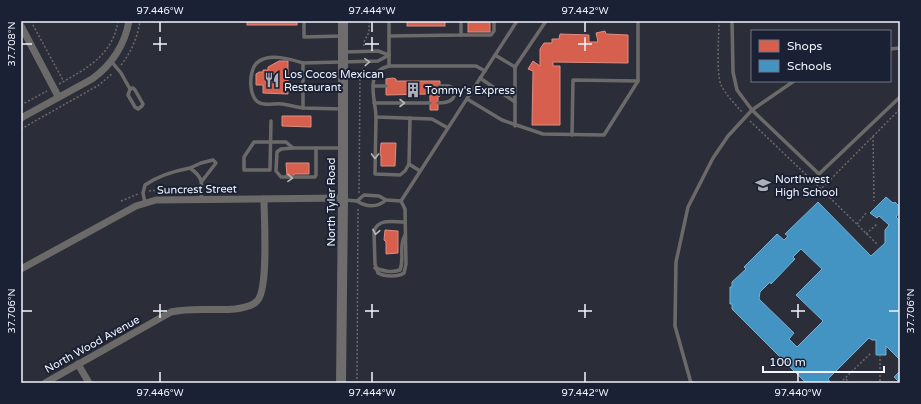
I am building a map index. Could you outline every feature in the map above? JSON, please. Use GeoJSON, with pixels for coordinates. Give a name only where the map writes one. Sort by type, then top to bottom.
{"type":"FeatureCollection","features":[{"type":"Feature","properties":{"kind":"main road","name":"North Tyler Road"},"geometry":{"type":"LineString","coordinates":[[341,383],[343,21]]}},
{"type":"Feature","properties":{"kind":"street"},"geometry":{"type":"LineString","coordinates":[[21,118],[97,75],[111,61],[123,43],[129,21]]}},
{"type":"Feature","properties":{"kind":"street"},"geometry":{"type":"LineString","coordinates":[[21,26],[58,96]]}},
{"type":"Feature","properties":{"kind":"street","name":"North Wood Avenue"},"geometry":{"type":"LineString","coordinates":[[45,383],[171,312],[180,310],[235,309],[252,305],[257,301],[262,295],[264,270],[264,199]]}},
{"type":"Feature","properties":{"kind":"street","name":"Suncrest Street"},"geometry":{"type":"LineString","coordinates":[[21,269],[136,206],[156,200],[343,199]]}},
{"type":"Feature","properties":{"kind":"street"},"geometry":{"type":"LineString","coordinates":[[78,364],[90,383]]}},
{"type":"Feature","properties":{"kind":"lane"},"geometry":{"type":"LineString","coordinates":[[304,21],[304,37],[342,36]]}},
{"type":"Feature","properties":{"kind":"lane"},"geometry":{"type":"LineString","coordinates":[[389,21],[389,66]]}},
{"type":"Feature","properties":{"kind":"lane"},"geometry":{"type":"LineString","coordinates":[[461,21],[461,35]]}},
{"type":"Feature","properties":{"kind":"lane"},"geometry":{"type":"LineString","coordinates":[[389,36],[491,35],[494,31],[494,21]]}},
{"type":"Feature","properties":{"kind":"lane"},"geometry":{"type":"LineString","coordinates":[[401,200],[517,21]]}},
{"type":"Feature","properties":{"kind":"lane"},"geometry":{"type":"LineString","coordinates":[[515,126],[515,67],[546,21]]}},
{"type":"Feature","properties":{"kind":"lane"},"geometry":{"type":"LineString","coordinates":[[467,99],[515,126],[543,134],[604,135],[638,81],[638,21]]}},
{"type":"Feature","properties":{"kind":"lane"},"geometry":{"type":"LineString","coordinates":[[732,21],[733,72],[737,90],[752,110],[819,174],[900,97]]}},
{"type":"Feature","properties":{"kind":"lane"},"geometry":{"type":"LineString","coordinates":[[343,52],[378,51],[389,55]]}},
{"type":"Feature","properties":{"kind":"lane"},"geometry":{"type":"LineString","coordinates":[[343,109],[303,108],[282,104],[261,104],[255,100],[251,93],[252,71],[257,63],[266,58],[287,58],[303,63],[343,63],[378,61],[389,55]]}},
{"type":"Feature","properties":{"kind":"lane"},"geometry":{"type":"LineString","coordinates":[[495,55],[515,67]]}},
{"type":"Feature","properties":{"kind":"lane"},"geometry":{"type":"LineString","coordinates":[[111,61],[121,73],[130,89],[128,95],[135,107],[138,109],[143,104],[135,90],[133,88],[130,89]]}},
{"type":"Feature","properties":{"kind":"lane"},"geometry":{"type":"LineString","coordinates":[[303,63],[303,108]]}},
{"type":"Feature","properties":{"kind":"lane"},"geometry":{"type":"LineString","coordinates":[[410,118],[409,164],[405,172],[400,175],[375,174],[376,110],[374,103],[374,77],[379,70],[389,66],[476,66],[485,71]]}},
{"type":"Feature","properties":{"kind":"lane"},"geometry":{"type":"LineString","coordinates":[[480,78],[515,102]]}},
{"type":"Feature","properties":{"kind":"lane"},"geometry":{"type":"LineString","coordinates":[[572,135],[573,80],[638,81]]}},
{"type":"Feature","properties":{"kind":"lane"},"geometry":{"type":"LineString","coordinates":[[692,383],[675,326],[676,262],[688,207],[713,158],[728,136],[752,110],[793,82]]}},
{"type":"Feature","properties":{"kind":"lane"},"geometry":{"type":"LineString","coordinates":[[374,86],[386,86]]}},
{"type":"Feature","properties":{"kind":"lane"},"geometry":{"type":"LineString","coordinates":[[438,103],[450,102],[454,99],[455,93],[453,88],[449,86],[440,86]]}},
{"type":"Feature","properties":{"kind":"lane"},"geometry":{"type":"LineString","coordinates":[[374,103],[430,103]]}},
{"type":"Feature","properties":{"kind":"lane"},"geometry":{"type":"LineString","coordinates":[[376,117],[432,119],[448,128]]}},
{"type":"Feature","properties":{"kind":"lane"},"geometry":{"type":"LineString","coordinates":[[270,121],[271,142],[270,170],[244,170],[244,157],[254,142],[271,142],[286,142],[293,148]]}},
{"type":"Feature","properties":{"kind":"lane"},"geometry":{"type":"LineString","coordinates":[[316,148],[315,177],[281,178],[276,170],[277,152],[281,149],[293,148],[316,148],[343,148]]}},
{"type":"Feature","properties":{"kind":"lane"},"geometry":{"type":"LineString","coordinates":[[145,203],[143,193],[145,185],[153,179],[214,160],[216,163],[202,181]]}},
{"type":"Feature","properties":{"kind":"lane"},"geometry":{"type":"LineString","coordinates":[[409,164],[420,172]]}},
{"type":"Feature","properties":{"kind":"lane"},"geometry":{"type":"LineString","coordinates":[[190,168],[198,174],[202,181],[201,199]]}},
{"type":"Feature","properties":{"kind":"lane"},"geometry":{"type":"LineString","coordinates":[[357,200],[364,195],[379,196],[386,200],[401,200]]}},
{"type":"Feature","properties":{"kind":"lane"},"geometry":{"type":"LineString","coordinates":[[343,199],[357,200],[363,205],[379,206],[386,200]]}},
{"type":"Feature","properties":{"kind":"lane"},"geometry":{"type":"LineString","coordinates":[[401,200],[405,209],[405,222],[405,234],[404,273],[401,276],[383,275],[378,273],[375,268],[374,231],[376,227],[382,222],[405,222]]}},
{"type":"Feature","properties":{"kind":"path"},"geometry":{"type":"LineString","coordinates":[[34,21],[33,25],[64,82]]}},
{"type":"Feature","properties":{"kind":"path"},"geometry":{"type":"LineString","coordinates":[[21,105],[86,69],[98,59],[110,44],[118,21]]}},
{"type":"Feature","properties":{"kind":"path"},"geometry":{"type":"LineString","coordinates":[[719,21],[720,83],[726,92],[746,117],[877,244]]}},
{"type":"Feature","properties":{"kind":"path"},"geometry":{"type":"LineString","coordinates":[[821,189],[900,109]]}},
{"type":"Feature","properties":{"kind":"path"},"geometry":{"type":"LineString","coordinates":[[873,136],[874,201]]}},
{"type":"Feature","properties":{"kind":"path"},"geometry":{"type":"LineString","coordinates":[[121,201],[153,190],[239,188]]}},
{"type":"Feature","properties":{"kind":"path"},"geometry":{"type":"LineString","coordinates":[[856,224],[867,212]]}},
{"type":"Feature","properties":{"kind":"path"},"geometry":{"type":"LineString","coordinates":[[866,234],[877,224]]}},
{"type":"Feature","properties":{"kind":"path"},"geometry":{"type":"LineString","coordinates":[[840,383],[871,352]]}},
{"type":"Feature","properties":{"kind":"path"},"geometry":{"type":"LineString","coordinates":[[880,355],[880,383]]}},
{"type":"Feature","properties":{"kind":"path"},"geometry":{"type":"LineString","coordinates":[[845,378],[850,383]]}},
{"type":"Feature","properties":{"kind":"building: Shops"},"geometry":{"type":"Polygon","coordinates":[[[247,21],[297,21],[297,25],[247,25],[247,21]]]}},
{"type":"Feature","properties":{"kind":"building: Shops"},"geometry":{"type":"Polygon","coordinates":[[[407,21],[445,21],[445,26],[407,26],[407,21]]]}},
{"type":"Feature","properties":{"kind":"building: Shops"},"geometry":{"type":"Polygon","coordinates":[[[468,21],[490,21],[490,32],[468,32],[468,21]]]}},
{"type":"Feature","properties":{"kind":"building: Shops"},"geometry":{"type":"Polygon","coordinates":[[[605,31],[606,34],[628,35],[628,63],[553,62],[553,66],[560,66],[560,125],[532,125],[533,71],[528,69],[533,61],[540,66],[540,49],[544,43],[552,43],[552,39],[559,39],[560,34],[589,35],[589,42],[598,42],[596,33],[605,31]]]}},
{"type":"Feature","properties":{"kind":"building: Shops","name":"Los Cocos Mexican Restaurant"},"geometry":{"type":"Polygon","coordinates":[[[279,61],[288,61],[288,94],[263,93],[263,85],[256,85],[256,74],[263,72],[263,70],[268,70],[268,67],[279,61]]]}},
{"type":"Feature","properties":{"kind":"building: Shops","name":"Tommy's Express"},"geometry":{"type":"Polygon","coordinates":[[[386,79],[396,79],[396,81],[440,81],[438,110],[430,110],[429,94],[386,95],[386,79]]]}},
{"type":"Feature","properties":{"kind":"building: Shops"},"geometry":{"type":"Polygon","coordinates":[[[282,116],[311,116],[311,127],[282,126],[282,116]]]}},
{"type":"Feature","properties":{"kind":"building: Shops"},"geometry":{"type":"Polygon","coordinates":[[[381,143],[396,143],[395,166],[381,166],[381,143]]]}},
{"type":"Feature","properties":{"kind":"building: Shops"},"geometry":{"type":"Polygon","coordinates":[[[286,163],[309,163],[309,174],[294,174],[294,176],[287,176],[286,163]]]}},
{"type":"Feature","properties":{"kind":"building: Shops"},"geometry":{"type":"Polygon","coordinates":[[[385,230],[398,231],[398,253],[386,254],[386,242],[384,240],[385,230]]]}},
{"type":"Feature","properties":{"kind":"building: Schools","name":"Northwest High School"},"geometry":{"type":"Polygon","coordinates":[[[886,197],[900,207],[900,212],[896,217],[900,221],[900,360],[886,346],[886,355],[876,355],[876,340],[869,338],[828,379],[831,383],[806,383],[732,309],[732,304],[730,304],[730,287],[732,287],[732,282],[746,269],[744,267],[777,234],[784,240],[788,236],[785,234],[818,202],[871,256],[885,243],[885,230],[889,225],[879,216],[877,218],[870,213],[886,197]],[[801,249],[793,257],[795,259],[771,284],[770,282],[760,292],[759,299],[794,333],[789,339],[797,347],[823,321],[796,295],[822,269],[801,249]]]}},
{"type":"Feature","properties":{"kind":"building: Schools"},"geometry":{"type":"Polygon","coordinates":[[[900,371],[900,383],[894,377],[900,371]]]}},
{"type":"Feature","properties":{"kind":"place","name":"Los Cocos Mexican Restaurant"},"geometry":{"type":"Point","coordinates":[272,80]}},
{"type":"Feature","properties":{"kind":"place","name":"Tommy's Express"},"geometry":{"type":"Point","coordinates":[413,90]}},
{"type":"Feature","properties":{"kind":"place","name":"Northwest High School"},"geometry":{"type":"Point","coordinates":[763,185]}}]}
